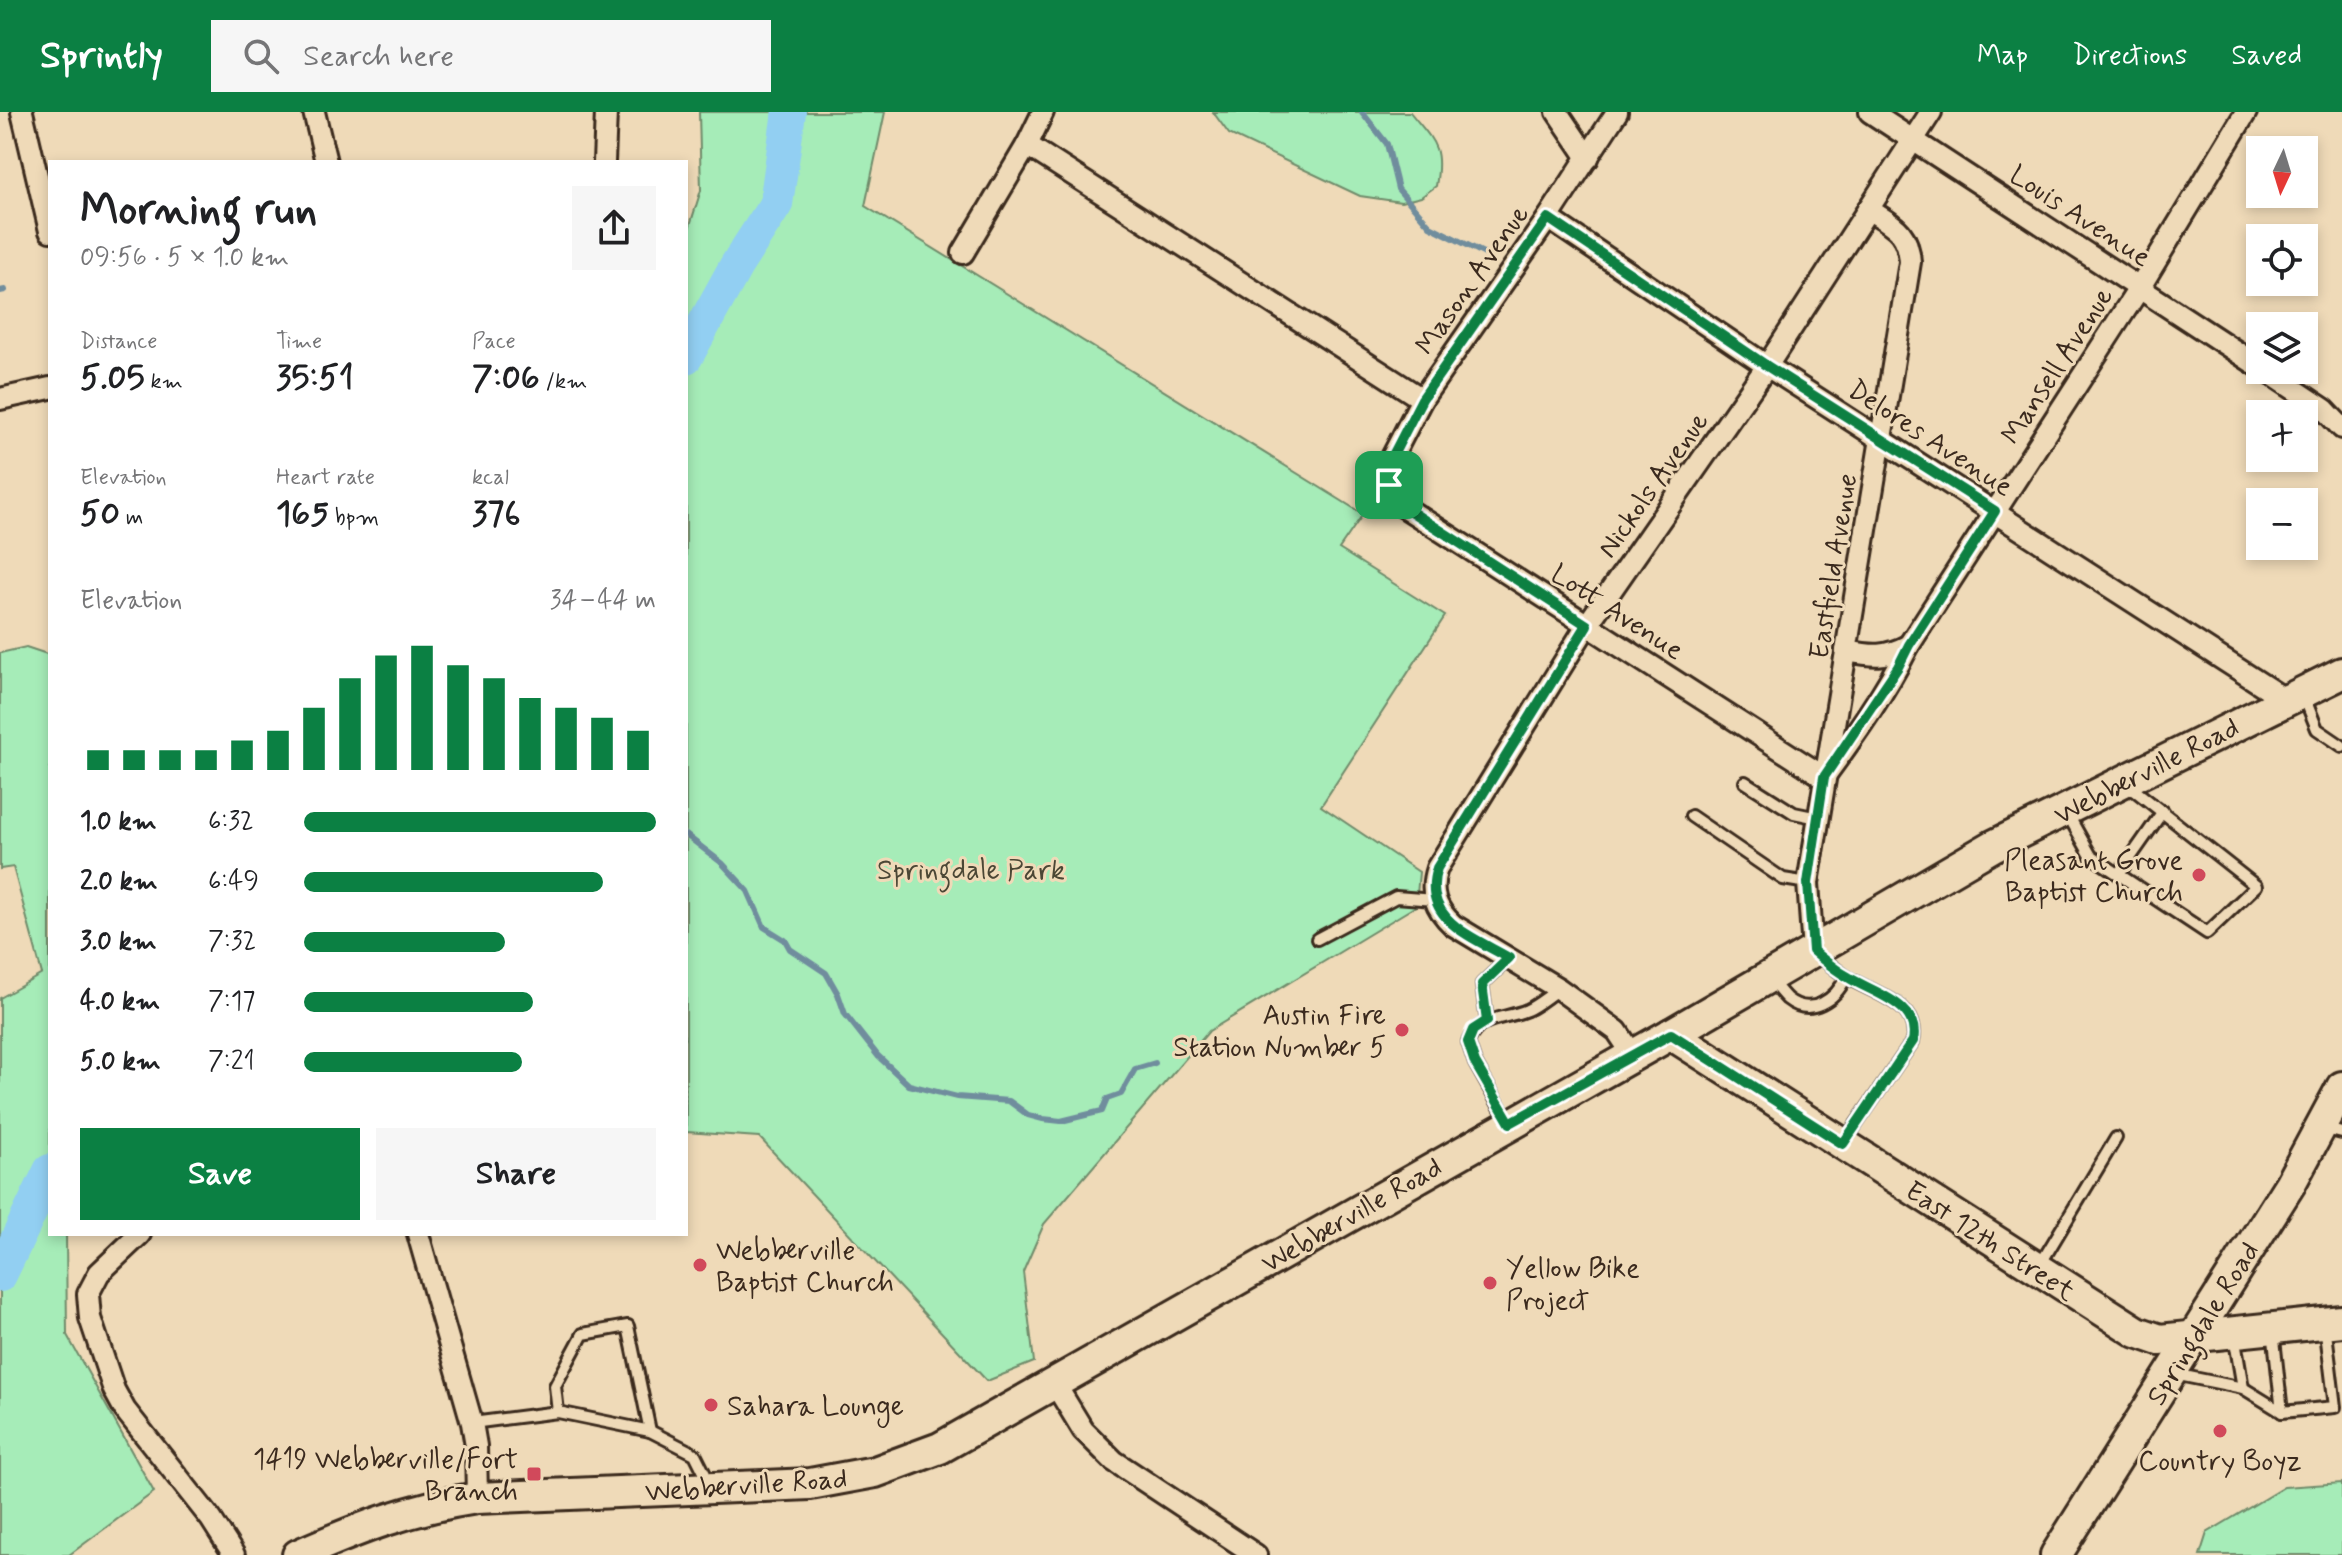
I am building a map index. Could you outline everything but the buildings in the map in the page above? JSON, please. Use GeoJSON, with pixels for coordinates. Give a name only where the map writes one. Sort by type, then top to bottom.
{"type":"FeatureCollection","features":[{"type":"Feature","properties":{"kind":"street"},"geometry":{"type":"LineString","coordinates":[[22,112],[48,222]]}},
{"type":"Feature","properties":{"kind":"street"},"geometry":{"type":"LineString","coordinates":[[314,112],[326,160]]}},
{"type":"Feature","properties":{"kind":"street"},"geometry":{"type":"LineString","coordinates":[[604,160],[606,112]]}},
{"type":"Feature","properties":{"kind":"street"},"geometry":{"type":"LineString","coordinates":[[963,253],[1043,112]]}},
{"type":"Feature","properties":{"kind":"street"},"geometry":{"type":"LineString","coordinates":[[1557,112],[1588,158]]}},
{"type":"Feature","properties":{"kind":"street","name":"Mason Avenue"},"geometry":{"type":"LineString","coordinates":[[1389,485],[1389,463],[1422,399],[1548,218],[1617,112]]}},
{"type":"Feature","properties":{"kind":"street","name":"Louis Avenue"},"geometry":{"type":"LineString","coordinates":[[1870,112],[2246,358]]}},
{"type":"Feature","properties":{"kind":"street","name":"Nickols Avenue"},"geometry":{"type":"LineString","coordinates":[[1434,896],[1433,879],[1437,868],[1587,625],[1767,366],[1931,112]]}},
{"type":"Feature","properties":{"kind":"street","name":"Mansell Avenue"},"geometry":{"type":"LineString","coordinates":[[1824,777],[1890,680],[1909,645],[2140,287],[2246,112]]}},
{"type":"Feature","properties":{"kind":"street"},"geometry":{"type":"LineString","coordinates":[[1027,145],[1422,399]]}},
{"type":"Feature","properties":{"kind":"street","name":"Eastfield Avenue"},"geometry":{"type":"LineString","coordinates":[[1813,951],[1808,883],[1910,262],[1909,246],[1904,235],[1868,209]]}},
{"type":"Feature","properties":{"kind":"street","name":"Delores Avenue"},"geometry":{"type":"LineString","coordinates":[[1548,218],[1767,366],[2294,696]]}},
{"type":"Feature","properties":{"kind":"street"},"geometry":{"type":"LineString","coordinates":[[2286,384],[2324,409],[2342,428]]}},
{"type":"Feature","properties":{"kind":"street"},"geometry":{"type":"LineString","coordinates":[[0,399],[48,388]]}},
{"type":"Feature","properties":{"kind":"street","name":"Lott Avenue"},"geometry":{"type":"LineString","coordinates":[[1389,485],[1401,505],[1824,777]]}},
{"type":"Feature","properties":{"kind":"street"},"geometry":{"type":"LineString","coordinates":[[1846,651],[1877,656],[1891,654],[1909,645]]}},
{"type":"Feature","properties":{"kind":"street","name":"Webberville Road"},"geometry":{"type":"LineString","coordinates":[[298,1555],[360,1527],[430,1505],[477,1498],[810,1484],[886,1468],[940,1448],[1671,1034],[1993,846],[2342,673]]}},
{"type":"Feature","properties":{"kind":"street"},"geometry":{"type":"LineString","coordinates":[[1434,896],[1442,914],[1453,925],[1559,989],[1617,1031],[1633,1055]]}},
{"type":"Feature","properties":{"kind":"street","name":"East 12th Street"},"geometry":{"type":"LineString","coordinates":[[1671,1034],[2137,1332],[2160,1340],[2333,1322]]}},
{"type":"Feature","properties":{"kind":"street","name":"Springdale Road"},"geometry":{"type":"LineString","coordinates":[[2056,1555],[2290,1184],[2331,1130],[2342,1087]]}},
{"type":"Feature","properties":{"kind":"street"},"geometry":{"type":"LineString","coordinates":[[138,1236],[92,1283],[88,1294],[90,1318],[114,1390],[125,1410],[211,1519],[234,1555]]}},
{"type":"Feature","properties":{"kind":"street"},"geometry":{"type":"LineString","coordinates":[[419,1236],[472,1423],[476,1446],[477,1498]]}},
{"type":"Feature","properties":{"kind":"street"},"geometry":{"type":"LineString","coordinates":[[1055,1384],[1083,1430],[1114,1461],[1256,1555]]}},
{"type":"Feature","properties":{"kind":"lane"},"geometry":{"type":"LineString","coordinates":[[2294,696],[2317,729],[2342,746]]}},
{"type":"Feature","properties":{"kind":"lane"},"geometry":{"type":"LineString","coordinates":[[2065,810],[2091,856],[2207,933],[2256,886],[2123,781]]}},
{"type":"Feature","properties":{"kind":"lane"},"geometry":{"type":"LineString","coordinates":[[1745,782],[1794,813],[1818,818]]}},
{"type":"Feature","properties":{"kind":"lane"},"geometry":{"type":"LineString","coordinates":[[2119,874],[2163,811]]}},
{"type":"Feature","properties":{"kind":"lane"},"geometry":{"type":"LineString","coordinates":[[1691,816],[1783,879],[1808,883]]}},
{"type":"Feature","properties":{"kind":"lane"},"geometry":{"type":"LineString","coordinates":[[1317,939],[1396,897],[1434,896]]}},
{"type":"Feature","properties":{"kind":"lane"},"geometry":{"type":"LineString","coordinates":[[1813,951],[1846,977],[1898,1004],[1911,1019],[1915,1031],[1913,1041],[1843,1144]]}},
{"type":"Feature","properties":{"kind":"lane"},"geometry":{"type":"LineString","coordinates":[[1487,1021],[1482,984],[1509,958]]}},
{"type":"Feature","properties":{"kind":"lane"},"geometry":{"type":"LineString","coordinates":[[1768,977],[1786,998],[1803,1007],[1828,1002],[1846,977]]}},
{"type":"Feature","properties":{"kind":"lane"},"geometry":{"type":"LineString","coordinates":[[1510,1123],[1475,1063],[1468,1042],[1473,1030],[1487,1021],[1529,1009],[1559,989]]}},
{"type":"Feature","properties":{"kind":"lane"},"geometry":{"type":"LineString","coordinates":[[2037,1269],[2116,1138]]}},
{"type":"Feature","properties":{"kind":"lane"},"geometry":{"type":"LineString","coordinates":[[2171,1373],[2243,1388],[2282,1412],[2335,1407],[2333,1322]]}},
{"type":"Feature","properties":{"kind":"lane"},"geometry":{"type":"LineString","coordinates":[[558,1412],[555,1386],[583,1334],[628,1326],[650,1431]]}},
{"type":"Feature","properties":{"kind":"lane"},"geometry":{"type":"LineString","coordinates":[[2272,1328],[2282,1412]]}},
{"type":"Feature","properties":{"kind":"lane"},"geometry":{"type":"LineString","coordinates":[[2234,1332],[2243,1388]]}},
{"type":"Feature","properties":{"kind":"lane"},"geometry":{"type":"LineString","coordinates":[[472,1423],[558,1412],[650,1431],[695,1454],[712,1490]]}},
{"type":"Feature","properties":{"kind":"green space","name":"Springdale Park"},"geometry":{"type":"Polygon","coordinates":[[[699,112],[885,112],[865,206],[1363,514],[1339,549],[1445,616],[1321,806],[1419,872],[1416,906],[1209,1031],[1044,1224],[1023,1272],[1034,1362],[987,1381],[759,1137],[688,1132],[688,232],[701,190],[699,112]]]}},
{"type":"Feature","properties":{"kind":"green space"},"geometry":{"type":"Polygon","coordinates":[[[1213,112],[1410,112],[1435,145],[1438,162],[1436,186],[1421,197],[1401,202],[1360,196],[1229,134],[1213,112]]]}},
{"type":"Feature","properties":{"kind":"green space"},"geometry":{"type":"Polygon","coordinates":[[[26,647],[48,654],[48,1236],[66,1236],[67,1335],[154,1492],[69,1555],[0,1555],[0,998],[42,974],[13,867],[0,869],[0,653],[26,647]]]}},
{"type":"Feature","properties":{"kind":"green space"},"geometry":{"type":"Polygon","coordinates":[[[2342,1483],[2342,1555],[2200,1555],[2207,1533],[2284,1487],[2342,1483]]]}},
{"type":"Feature","properties":{"kind":"waterway"},"geometry":{"type":"LineString","coordinates":[[688,353],[736,266],[776,204],[789,112]]}},
{"type":"Feature","properties":{"kind":"waterway"},"geometry":{"type":"LineString","coordinates":[[1362,112],[1387,144],[1398,189],[1430,226],[1491,257]]}},
{"type":"Feature","properties":{"kind":"waterway"},"geometry":{"type":"LineString","coordinates":[[0,291],[5,290]]}},
{"type":"Feature","properties":{"kind":"waterway"},"geometry":{"type":"LineString","coordinates":[[688,837],[722,863],[748,891],[764,927],[826,973],[845,1014],[878,1056],[909,1085],[957,1097],[1009,1101],[1028,1115],[1061,1121],[1102,1111],[1107,1099],[1121,1094],[1135,1069],[1155,1063]]}},
{"type":"Feature","properties":{"kind":"waterway"},"geometry":{"type":"LineString","coordinates":[[0,1275],[48,1175]]}},
{"type":"Feature","properties":{"kind":"place","name":"Pleasant Grove Baptist Church"},"geometry":{"type":"Point","coordinates":[2199,875]}},
{"type":"Feature","properties":{"kind":"place","name":"Austin Fire Station Number 5"},"geometry":{"type":"Point","coordinates":[1402,1030]}},
{"type":"Feature","properties":{"kind":"place","name":"Webberville Baptist Church"},"geometry":{"type":"Point","coordinates":[700,1265]}},
{"type":"Feature","properties":{"kind":"place","name":"Yellow Bike Project"},"geometry":{"type":"Point","coordinates":[1490,1283]}},
{"type":"Feature","properties":{"kind":"place","name":"Sahara Lounge"},"geometry":{"type":"Point","coordinates":[711,1405]}},
{"type":"Feature","properties":{"kind":"place","name":"Country Boyz"},"geometry":{"type":"Point","coordinates":[2220,1431]}},
{"type":"Feature","properties":{"kind":"place","name":"1419 Webberville/Fort Branch"},"geometry":{"type":"Point","coordinates":[534,1474]}},
{"type":"Feature","properties":{"kind":"route"},"geometry":{"type":"LineString","coordinates":[[1548,218],[1767,366],[1995,511],[1848,745],[1824,777],[1808,883],[1813,951],[1846,977],[1898,1004],[1911,1019],[1915,1031],[1913,1041],[1843,1144],[1671,1034],[1510,1123],[1475,1063],[1468,1042],[1473,1030],[1487,1021],[1482,984],[1509,958],[1453,925],[1442,914],[1434,900],[1433,879],[1587,625],[1401,505],[1389,485],[1389,463],[1422,399],[1548,218]]}}]}
